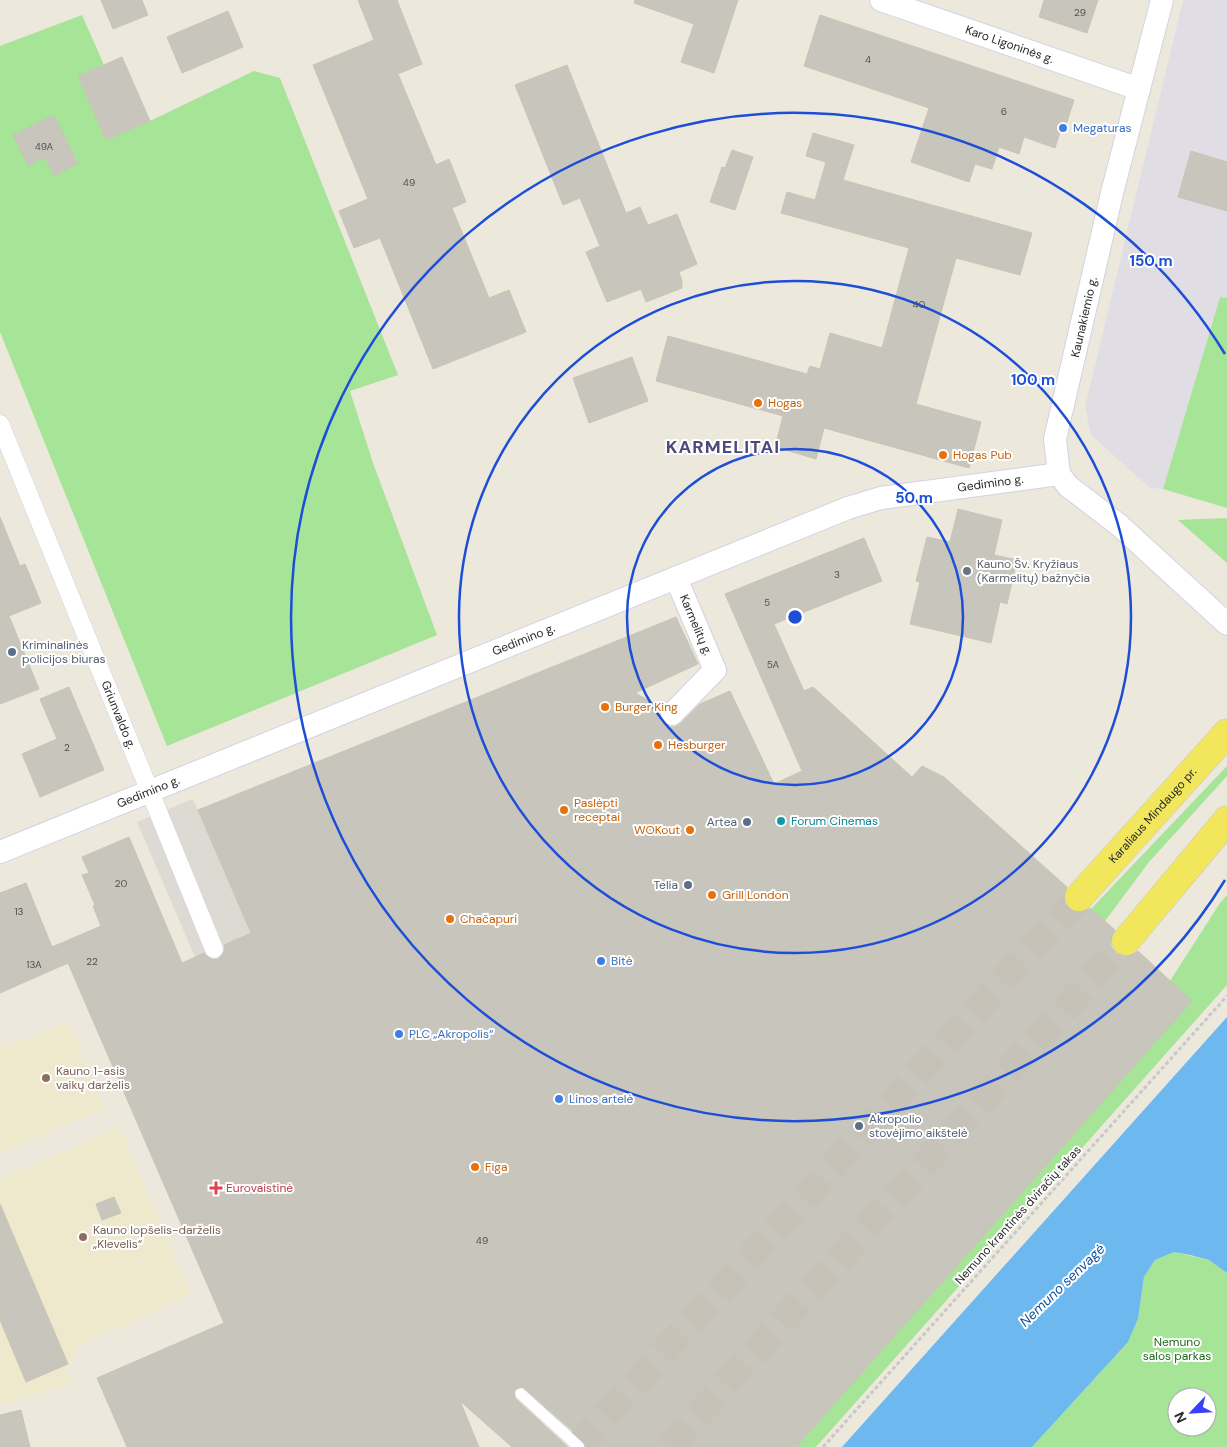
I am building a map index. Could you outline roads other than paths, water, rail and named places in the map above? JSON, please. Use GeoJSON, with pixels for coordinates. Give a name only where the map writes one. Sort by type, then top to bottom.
{"type":"FeatureCollection","features":[{"type":"Feature","properties":{"kind":"main road","name":"Karaliaus Mindaugo pr."},"geometry":{"type":"LineString","coordinates":[[1079,897],[1227,733]]}},
{"type":"Feature","properties":{"kind":"main road"},"geometry":{"type":"LineString","coordinates":[[1126,941],[1227,820]]}},
{"type":"Feature","properties":{"kind":"street","name":"Karo Ligoninės g."},"geometry":{"type":"LineString","coordinates":[[881,0],[1140,89]]}},
{"type":"Feature","properties":{"kind":"street","name":"Kaunakiemio g."},"geometry":{"type":"LineString","coordinates":[[1060,474],[1055,439],[1112,194],[1162,0]]}},
{"type":"Feature","properties":{"kind":"street","name":"Griunvaldo g."},"geometry":{"type":"LineString","coordinates":[[0,424],[214,949]]}},
{"type":"Feature","properties":{"kind":"street","name":"Gedimino g."},"geometry":{"type":"LineString","coordinates":[[0,852],[848,508],[881,498],[1060,474]]}},
{"type":"Feature","properties":{"kind":"street"},"geometry":{"type":"LineString","coordinates":[[1060,474],[1068,486],[1120,526],[1227,624]]}},
{"type":"Feature","properties":{"kind":"street","name":"Karmelitų g."},"geometry":{"type":"LineString","coordinates":[[672,714],[715,670],[676,578]]}},
{"type":"Feature","properties":{"kind":"lane"},"geometry":{"type":"LineString","coordinates":[[521,1394],[579,1447]]}},
{"type":"Feature","properties":{"kind":"water","name":"Nemuno senvagė"},"geometry":{"type":"Polygon","coordinates":[[[1227,1017],[1227,1273],[1209,1260],[1174,1252],[1155,1260],[1144,1277],[1138,1319],[1128,1342],[1032,1447],[842,1447],[1227,1017]]]}},
{"type":"Feature","properties":{"kind":"tunnel"},"geometry":{"type":"LineString","coordinates":[[577,1447],[1079,897]]}},
{"type":"Feature","properties":{"kind":"tunnel"},"geometry":{"type":"LineString","coordinates":[[669,1447],[1126,941]]}},
{"type":"Feature","properties":{"kind":"place","name":"Megaturas"},"geometry":{"type":"Point","coordinates":[1063,128]}},
{"type":"Feature","properties":{"kind":"place","name":"Hogas"},"geometry":{"type":"Point","coordinates":[758,403]}},
{"type":"Feature","properties":{"kind":"place","name":"Hogas Pub"},"geometry":{"type":"Point","coordinates":[943,455]}},
{"type":"Feature","properties":{"kind":"place","name":"Kauno Šv. Kryžiaus (Karmelitų) bažnyčia"},"geometry":{"type":"Point","coordinates":[967,571]}},
{"type":"Feature","properties":{"kind":"place","name":"Kriminalinės policijos biuras"},"geometry":{"type":"Point","coordinates":[12,652]}},
{"type":"Feature","properties":{"kind":"place","name":"Burger King"},"geometry":{"type":"Point","coordinates":[605,707]}},
{"type":"Feature","properties":{"kind":"place","name":"Hesburger"},"geometry":{"type":"Point","coordinates":[658,745]}},
{"type":"Feature","properties":{"kind":"place","name":"Paslėpti receptai"},"geometry":{"type":"Point","coordinates":[564,810]}},
{"type":"Feature","properties":{"kind":"place","name":"Forum Cinemas"},"geometry":{"type":"Point","coordinates":[781,821]}},
{"type":"Feature","properties":{"kind":"place","name":"Artea"},"geometry":{"type":"Point","coordinates":[747,822]}},
{"type":"Feature","properties":{"kind":"place","name":"WOKout"},"geometry":{"type":"Point","coordinates":[690,830]}},
{"type":"Feature","properties":{"kind":"place","name":"Telia"},"geometry":{"type":"Point","coordinates":[688,885]}},
{"type":"Feature","properties":{"kind":"place","name":"Grill London"},"geometry":{"type":"Point","coordinates":[712,895]}},
{"type":"Feature","properties":{"kind":"place","name":"Chačapuri"},"geometry":{"type":"Point","coordinates":[450,919]}},
{"type":"Feature","properties":{"kind":"place","name":"Bitė"},"geometry":{"type":"Point","coordinates":[601,961]}},
{"type":"Feature","properties":{"kind":"place","name":"PLC „Akropolis“"},"geometry":{"type":"Point","coordinates":[399,1034]}},
{"type":"Feature","properties":{"kind":"place","name":"Kauno 1-asis vaikų darželis"},"geometry":{"type":"Point","coordinates":[46,1078]}},
{"type":"Feature","properties":{"kind":"place","name":"Linos artelė"},"geometry":{"type":"Point","coordinates":[559,1099]}},
{"type":"Feature","properties":{"kind":"place","name":"Akropolio stovėjimo aikštelė"},"geometry":{"type":"Point","coordinates":[859,1126]}},
{"type":"Feature","properties":{"kind":"place","name":"Figa"},"geometry":{"type":"Point","coordinates":[475,1167]}},
{"type":"Feature","properties":{"kind":"place","name":"Eurovaistinė"},"geometry":{"type":"Point","coordinates":[216,1188]}},
{"type":"Feature","properties":{"kind":"place","name":"Kauno lopšelis-darželis „Klevelis“"},"geometry":{"type":"Point","coordinates":[83,1237]}},
{"type":"Feature","properties":{"kind":"district","name":"KARMELITAI"},"geometry":{"type":"Point","coordinates":[723,447]}},
{"type":"Feature","properties":{"kind":"park label","name":"Nemuno salos parkas"},"geometry":{"type":"Point","coordinates":[1177,1349]}}]}
